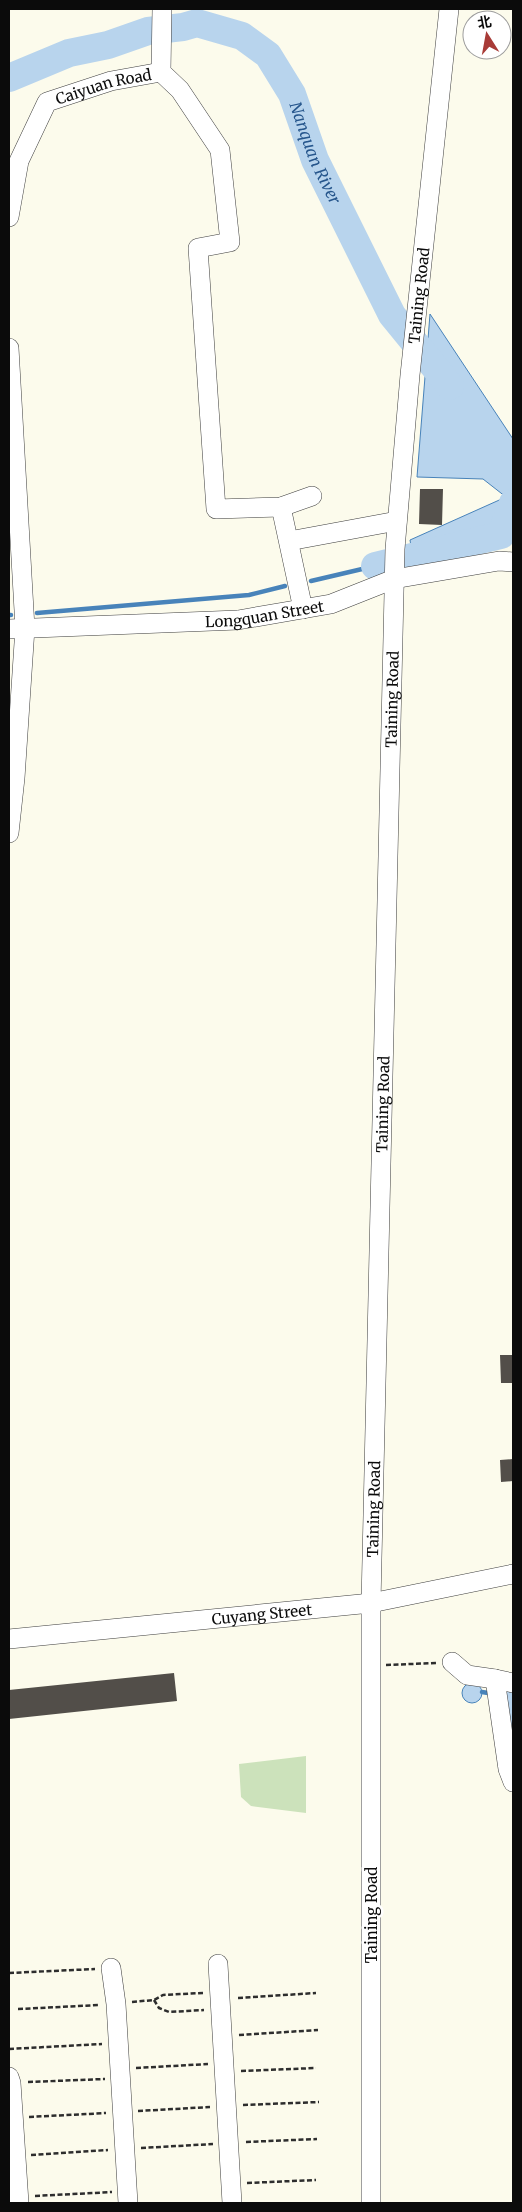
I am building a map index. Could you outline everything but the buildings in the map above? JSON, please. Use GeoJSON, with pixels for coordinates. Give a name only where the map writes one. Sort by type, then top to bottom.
{"type":"FeatureCollection","features":[{"type":"Feature","properties":{"kind":"street","name":"Caiyuan Road"},"geometry":{"type":"LineString","coordinates":[[9,217],[19,161],[47,102],[111,80],[161,72],[162,9]]}},
{"type":"Feature","properties":{"kind":"street","name":"Taining Road"},"geometry":{"type":"LineString","coordinates":[[371,2203],[371,1603],[395,549],[410,375],[448,9]]}},
{"type":"Feature","properties":{"kind":"street"},"geometry":{"type":"LineString","coordinates":[[161,72],[180,90],[220,150],[230,242],[198,248],[216,509],[281,507],[312,496]]}},
{"type":"Feature","properties":{"kind":"street"},"geometry":{"type":"LineString","coordinates":[[9,348],[17,628],[15,778],[9,833]]}},
{"type":"Feature","properties":{"kind":"street"},"geometry":{"type":"LineString","coordinates":[[281,507],[303,608]]}},
{"type":"Feature","properties":{"kind":"street"},"geometry":{"type":"LineString","coordinates":[[289,541],[397,521]]}},
{"type":"Feature","properties":{"kind":"street","name":"Longquan Street"},"geometry":{"type":"LineString","coordinates":[[17,628],[238,620],[332,604],[394,579],[499,561],[513,562]]}},
{"type":"Feature","properties":{"kind":"street","name":"Cuyang Street"},"geometry":{"type":"LineString","coordinates":[[9,1639],[371,1603],[513,1574]]}},
{"type":"Feature","properties":{"kind":"street"},"geometry":{"type":"LineString","coordinates":[[444,1663],[467,1675],[513,1683]]}},
{"type":"Feature","properties":{"kind":"street"},"geometry":{"type":"LineString","coordinates":[[495,1679],[508,1769],[513,1782]]}},
{"type":"Feature","properties":{"kind":"street"},"geometry":{"type":"LineString","coordinates":[[218,1964],[232,2203]]}},
{"type":"Feature","properties":{"kind":"street"},"geometry":{"type":"LineString","coordinates":[[111,1968],[118,2043],[127,2197]]}},
{"type":"Feature","properties":{"kind":"street"},"geometry":{"type":"LineString","coordinates":[[10,2080],[18,2200]]}},
{"type":"Feature","properties":{"kind":"path"},"geometry":{"type":"LineString","coordinates":[[371,1664],[444,1663]]}},
{"type":"Feature","properties":{"kind":"path"},"geometry":{"type":"LineString","coordinates":[[9,1973],[111,1968]]}},
{"type":"Feature","properties":{"kind":"path"},"geometry":{"type":"LineString","coordinates":[[154,2000],[158,2008],[169,2012],[221,2003],[316,1993]]}},
{"type":"Feature","properties":{"kind":"path"},"geometry":{"type":"LineString","coordinates":[[223,2036],[318,2030]]}},
{"type":"Feature","properties":{"kind":"path"},"geometry":{"type":"LineString","coordinates":[[9,2049],[118,2043]]}},
{"type":"Feature","properties":{"kind":"path"},"geometry":{"type":"LineString","coordinates":[[10,2080],[225,2068],[316,2068]]}},
{"type":"Feature","properties":{"kind":"path"},"geometry":{"type":"LineString","coordinates":[[227,2106],[319,2102]]}},
{"type":"Feature","properties":{"kind":"path"},"geometry":{"type":"LineString","coordinates":[[228,2143],[317,2139]]}},
{"type":"Feature","properties":{"kind":"path"},"geometry":{"type":"LineString","coordinates":[[231,2184],[316,2180]]}},
{"type":"Feature","properties":{"kind":"path"},"geometry":{"type":"LineString","coordinates":[[18,2200],[127,2197]]}},
{"type":"Feature","properties":{"kind":"green space"},"geometry":{"type":"Polygon","coordinates":[[[306,1756],[306,1813],[251,1806],[241,1797],[239,1764],[306,1756]]]}},
{"type":"Feature","properties":{"kind":"water"},"geometry":{"type":"Polygon","coordinates":[[[430,314],[513,439],[513,540],[412,553],[410,540],[506,497],[483,479],[417,477],[430,314]]]}},
{"type":"Feature","properties":{"kind":"water"},"geometry":{"type":"Polygon","coordinates":[[[472,1683],[479,1686],[482,1693],[479,1700],[472,1703],[465,1700],[462,1693],[465,1686],[472,1683]]]}},
{"type":"Feature","properties":{"kind":"water"},"geometry":{"type":"Polygon","coordinates":[[[500,1690],[513,1691],[513,1770],[500,1690]]]}},
{"type":"Feature","properties":{"kind":"waterway","name":"Nanquan River"},"geometry":{"type":"LineString","coordinates":[[9,78],[69,53],[108,45],[148,31],[183,27],[197,23],[242,36],[268,55],[292,94],[315,160],[392,315],[450,386]]}},
{"type":"Feature","properties":{"kind":"waterway"},"geometry":{"type":"LineString","coordinates":[[375,566],[501,535],[513,503]]}},
{"type":"Feature","properties":{"kind":"waterway"},"geometry":{"type":"LineString","coordinates":[[311,581],[375,566]]}},
{"type":"Feature","properties":{"kind":"waterway"},"geometry":{"type":"LineString","coordinates":[[37,613],[249,595],[285,586]]}},
{"type":"Feature","properties":{"kind":"waterway"},"geometry":{"type":"LineString","coordinates":[[482,1692],[488,1693]]}}]}
